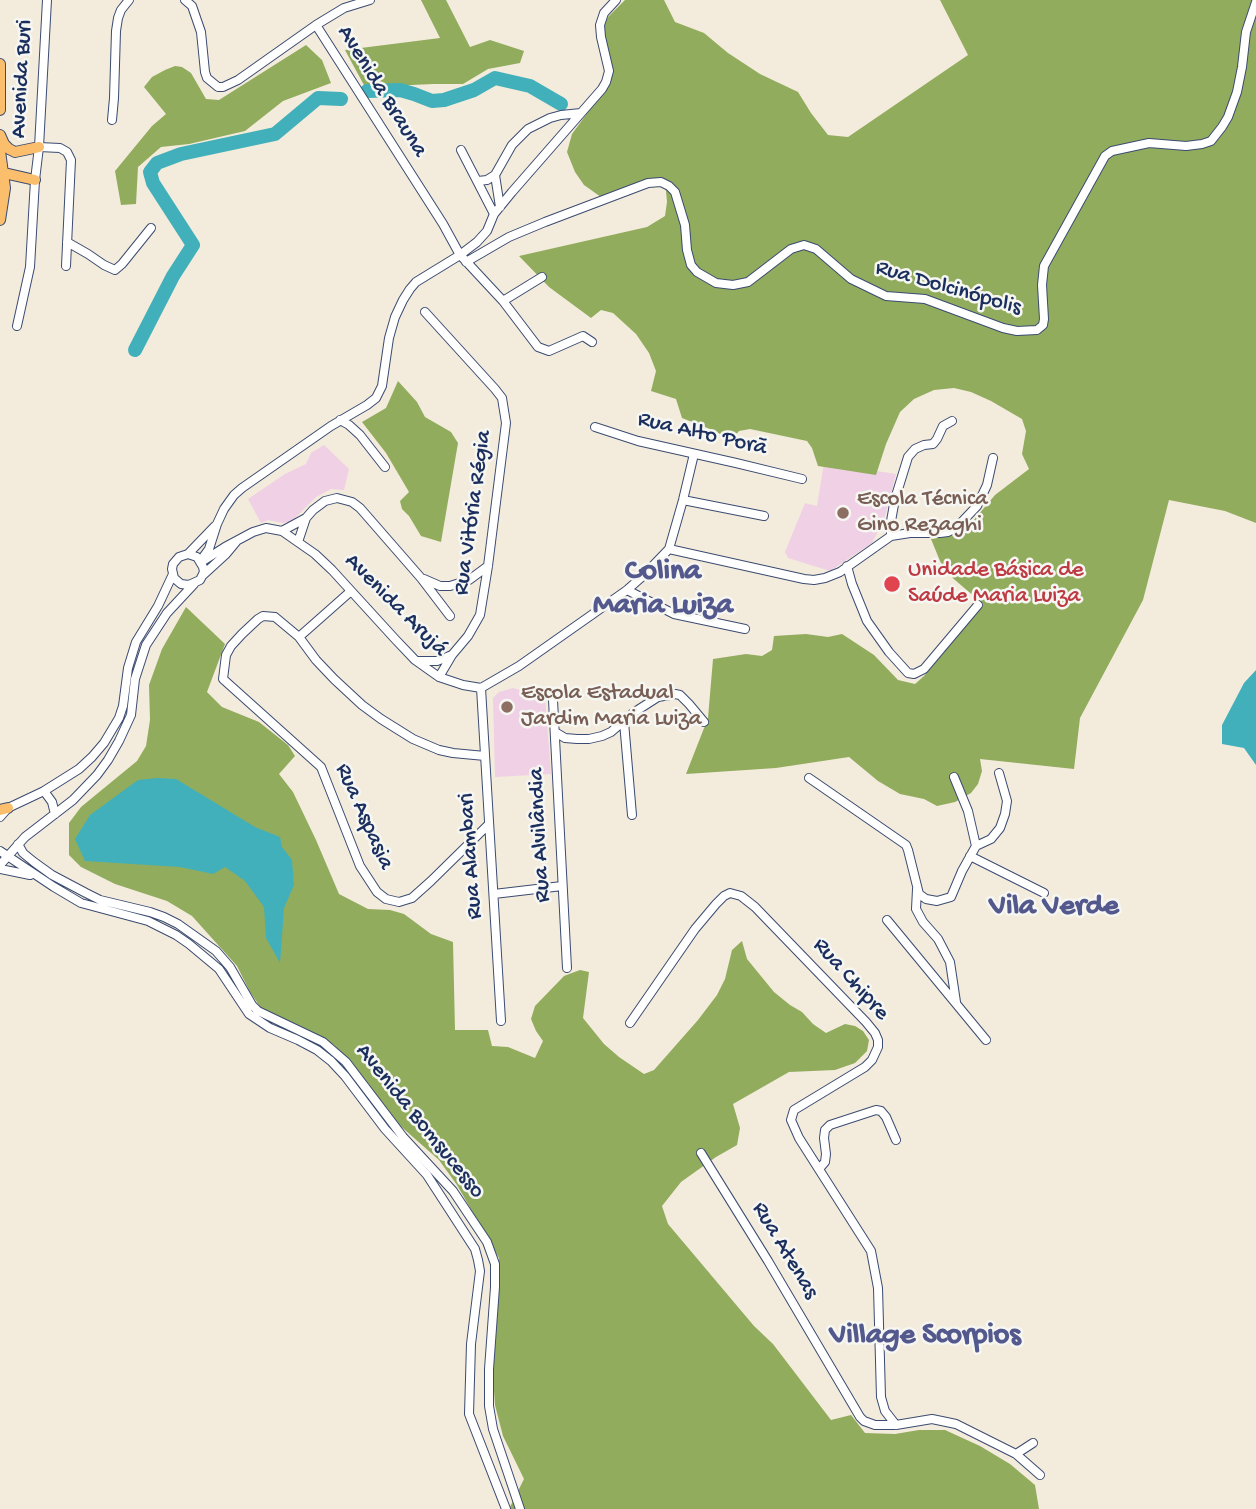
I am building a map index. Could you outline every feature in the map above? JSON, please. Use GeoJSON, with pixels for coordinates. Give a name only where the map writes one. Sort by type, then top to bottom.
{"type":"FeatureCollection","features":[{"type":"Feature","properties":{"kind":"main road"},"geometry":{"type":"LineString","coordinates":[[0,64],[0,110]]}},
{"type":"Feature","properties":{"kind":"main road"},"geometry":{"type":"LineString","coordinates":[[0,135],[4,144],[15,152],[39,147]]}},
{"type":"Feature","properties":{"kind":"main road"},"geometry":{"type":"LineString","coordinates":[[0,151],[5,188],[1,215]]}},
{"type":"Feature","properties":{"kind":"main road"},"geometry":{"type":"LineString","coordinates":[[2,173],[35,180]]}},
{"type":"Feature","properties":{"kind":"main road"},"geometry":{"type":"LineString","coordinates":[[5,188],[17,177]]}},
{"type":"Feature","properties":{"kind":"street","name":"Avenida Buri"},"geometry":{"type":"LineString","coordinates":[[16,326],[30,267],[47,0]]}},
{"type":"Feature","properties":{"kind":"street"},"geometry":{"type":"LineString","coordinates":[[111,120],[116,31],[121,10],[129,0]]}},
{"type":"Feature","properties":{"kind":"street"},"geometry":{"type":"LineString","coordinates":[[316,25],[344,8],[370,0]]}},
{"type":"Feature","properties":{"kind":"street"},"geometry":{"type":"LineString","coordinates":[[201,561],[209,549],[217,524],[230,501],[242,488],[371,402],[378,394],[384,376],[394,317],[410,289],[428,274],[462,257],[477,242],[487,231],[497,211],[602,89],[608,77],[608,67],[600,24],[604,13],[616,0]]}},
{"type":"Feature","properties":{"kind":"street","name":"Avenida Brauna"},"geometry":{"type":"LineString","coordinates":[[192,2],[201,32],[205,72],[211,83],[218,87],[238,80],[316,25],[462,257],[503,301],[538,347],[549,351],[583,336],[592,342]]}},
{"type":"Feature","properties":{"kind":"street","name":"Rua Dolcinópolis"},"geometry":{"type":"LineString","coordinates":[[462,257],[545,222],[648,183],[661,181],[674,192],[685,225],[691,265],[696,272],[716,283],[733,285],[748,282],[791,249],[804,245],[816,249],[851,279],[886,296],[925,299],[1003,328],[1017,331],[1037,330],[1044,319],[1044,267],[1105,156],[1112,151],[1149,142],[1186,146],[1202,144],[1210,141],[1222,127],[1237,92],[1246,32],[1256,2]]}},
{"type":"Feature","properties":{"kind":"street"},"geometry":{"type":"LineString","coordinates":[[478,181],[487,180],[495,174],[512,145],[528,129],[550,118],[582,113]]}},
{"type":"Feature","properties":{"kind":"street"},"geometry":{"type":"LineString","coordinates":[[39,147],[60,148],[71,160],[66,266]]}},
{"type":"Feature","properties":{"kind":"street"},"geometry":{"type":"LineString","coordinates":[[461,150],[497,211]]}},
{"type":"Feature","properties":{"kind":"street"},"geometry":{"type":"LineString","coordinates":[[495,174],[497,211]]}},
{"type":"Feature","properties":{"kind":"street"},"geometry":{"type":"LineString","coordinates":[[67,242],[115,270],[151,228]]}},
{"type":"Feature","properties":{"kind":"street"},"geometry":{"type":"LineString","coordinates":[[503,301],[542,277]]}},
{"type":"Feature","properties":{"kind":"street","name":"Rua Vitória Régia"},"geometry":{"type":"LineString","coordinates":[[425,312],[502,398],[506,423],[480,615],[439,677]]}},
{"type":"Feature","properties":{"kind":"street"},"geometry":{"type":"LineString","coordinates":[[340,421],[360,435],[385,467]]}},
{"type":"Feature","properties":{"kind":"street"},"geometry":{"type":"LineString","coordinates":[[891,536],[891,521],[900,478],[908,457],[915,449],[933,444],[943,426],[952,421]]}},
{"type":"Feature","properties":{"kind":"street","name":"Rua Alto Porã"},"geometry":{"type":"LineString","coordinates":[[595,427],[638,441],[802,479]]}},
{"type":"Feature","properties":{"kind":"street"},"geometry":{"type":"LineString","coordinates":[[481,688],[519,666],[627,590],[669,549],[694,454]]}},
{"type":"Feature","properties":{"kind":"street"},"geometry":{"type":"LineString","coordinates":[[669,549],[804,579],[825,578],[840,572],[891,536],[948,532],[957,527],[977,506],[987,485],[993,458]]}},
{"type":"Feature","properties":{"kind":"street"},"geometry":{"type":"LineString","coordinates":[[201,561],[253,532],[266,528],[282,531],[306,518],[319,505],[337,498],[352,502],[360,508],[450,616]]}},
{"type":"Feature","properties":{"kind":"street"},"geometry":{"type":"LineString","coordinates":[[683,500],[764,516]]}},
{"type":"Feature","properties":{"kind":"street"},"geometry":{"type":"LineString","coordinates":[[298,542],[306,518]]}},
{"type":"Feature","properties":{"kind":"street"},"geometry":{"type":"LineString","coordinates":[[0,817],[4,809],[64,779],[92,757],[114,728],[123,706],[128,668],[134,649],[164,594],[173,574],[173,564],[179,557],[188,554],[217,524]]}},
{"type":"Feature","properties":{"kind":"street","name":"Avenida Arujá"},"geometry":{"type":"LineString","coordinates":[[282,531],[324,562],[417,661],[439,677],[481,688]]}},
{"type":"Feature","properties":{"kind":"street"},"geometry":{"type":"LineString","coordinates":[[40,878],[0,867],[4,855],[84,790],[97,775],[119,741],[131,715],[135,679],[146,645],[167,613],[237,540]]}},
{"type":"Feature","properties":{"kind":"street"},"geometry":{"type":"LineString","coordinates":[[188,554],[201,561],[204,572],[202,576]]}},
{"type":"Feature","properties":{"kind":"street"},"geometry":{"type":"LineString","coordinates":[[421,578],[440,586],[450,586],[469,579],[488,566]]}},
{"type":"Feature","properties":{"kind":"street"},"geometry":{"type":"LineString","coordinates":[[847,566],[867,621],[908,673],[914,674],[924,669],[978,605]]}},
{"type":"Feature","properties":{"kind":"street"},"geometry":{"type":"LineString","coordinates":[[173,574],[181,584],[194,584]]}},
{"type":"Feature","properties":{"kind":"street"},"geometry":{"type":"LineString","coordinates":[[627,590],[674,614],[744,629]]}},
{"type":"Feature","properties":{"kind":"street"},"geometry":{"type":"LineString","coordinates":[[351,591],[299,637],[334,679],[362,705],[412,739],[439,750],[485,756]]}},
{"type":"Feature","properties":{"kind":"street","name":"Rua Aspasia"},"geometry":{"type":"LineString","coordinates":[[299,637],[275,617],[263,616],[231,646],[226,655],[223,679],[321,767],[360,866],[377,892],[386,899],[399,902],[412,898],[489,824]]}},
{"type":"Feature","properties":{"kind":"street"},"geometry":{"type":"LineString","coordinates":[[417,661],[437,660],[452,655]]}},
{"type":"Feature","properties":{"kind":"street","name":"Rua Alambari"},"geometry":{"type":"LineString","coordinates":[[481,688],[501,1021]]}},
{"type":"Feature","properties":{"kind":"street"},"geometry":{"type":"LineString","coordinates":[[555,732],[565,738],[589,739],[611,732],[658,697],[675,694],[684,699],[704,722]]}},
{"type":"Feature","properties":{"kind":"street","name":"Rua Alvilândia"},"geometry":{"type":"LineString","coordinates":[[553,700],[566,968]]}},
{"type":"Feature","properties":{"kind":"street"},"geometry":{"type":"LineString","coordinates":[[624,722],[632,815]]}},
{"type":"Feature","properties":{"kind":"street"},"geometry":{"type":"LineString","coordinates":[[809,778],[906,845],[919,894],[937,901],[951,897],[976,846],[991,839],[1000,828],[1007,801],[999,773]]}},
{"type":"Feature","properties":{"kind":"street"},"geometry":{"type":"LineString","coordinates":[[954,777],[968,811],[976,846]]}},
{"type":"Feature","properties":{"kind":"street"},"geometry":{"type":"LineString","coordinates":[[44,790],[55,814]]}},
{"type":"Feature","properties":{"kind":"street","name":"Avenida Bomsucesso"},"geometry":{"type":"LineString","coordinates":[[18,844],[27,857],[52,875],[100,900],[150,912],[178,923],[199,938],[224,960],[258,1011],[312,1036],[341,1056],[403,1137],[453,1191],[483,1234],[495,1264],[489,1406],[497,1441],[520,1509]]}},
{"type":"Feature","properties":{"kind":"street","name":"Avenida Bomsucesso"},"geometry":{"type":"LineString","coordinates":[[4,855],[81,904],[148,921],[176,934],[219,969],[249,1014],[270,1028],[317,1050],[331,1061],[385,1129],[427,1175],[475,1249],[478,1260],[480,1271],[471,1344],[469,1414],[506,1509]]}},
{"type":"Feature","properties":{"kind":"street"},"geometry":{"type":"LineString","coordinates":[[970,856],[1044,893]]}},
{"type":"Feature","properties":{"kind":"street"},"geometry":{"type":"LineString","coordinates":[[494,894],[562,886]]}},
{"type":"Feature","properties":{"kind":"street"},"geometry":{"type":"LineString","coordinates":[[917,888],[916,909],[938,939],[950,962],[957,1005]]}},
{"type":"Feature","properties":{"kind":"street","name":"Rua Chipre"},"geometry":{"type":"LineString","coordinates":[[630,1023],[695,929],[723,896],[730,893],[746,899],[875,1033],[878,1040],[876,1054],[865,1067],[800,1106],[792,1113],[791,1120],[871,1251],[878,1288],[881,1397],[885,1411],[896,1425]]}},
{"type":"Feature","properties":{"kind":"street"},"geometry":{"type":"LineString","coordinates":[[887,920],[985,1040]]}},
{"type":"Feature","properties":{"kind":"street"},"geometry":{"type":"LineString","coordinates":[[820,1169],[827,1154],[825,1130],[830,1125],[876,1110],[881,1111],[896,1140]]}},
{"type":"Feature","properties":{"kind":"street","name":"Rua Atenas"},"geometry":{"type":"LineString","coordinates":[[701,1153],[860,1418],[869,1424],[896,1425],[932,1419],[956,1424],[1016,1454],[1040,1475]]}},
{"type":"Feature","properties":{"kind":"street"},"geometry":{"type":"LineString","coordinates":[[1016,1454],[1033,1443]]}},
{"type":"Feature","properties":{"kind":"shaded area"},"geometry":{"type":"Polygon","coordinates":[[[324,445],[349,469],[344,490],[331,489],[316,497],[292,521],[283,523],[268,520],[261,523],[248,499],[285,474],[306,464],[311,453],[324,445]]]}},
{"type":"Feature","properties":{"kind":"shaded area","name":"Escola Técnica Gino Rezaghi"},"geometry":{"type":"Polygon","coordinates":[[[824,463],[896,474],[884,520],[872,543],[830,571],[788,558],[785,552],[805,503],[817,506],[824,463]]]}},
{"type":"Feature","properties":{"kind":"shaded area"},"geometry":{"type":"Polygon","coordinates":[[[513,688],[545,697],[551,774],[495,777],[493,698],[499,692],[513,688]]]}},
{"type":"Feature","properties":{"kind":"green space"},"geometry":{"type":"Polygon","coordinates":[[[421,0],[446,0],[470,47],[490,40],[524,51],[520,63],[488,69],[463,84],[365,87],[345,50],[440,38],[421,0]]]}},
{"type":"Feature","properties":{"kind":"green space"},"geometry":{"type":"Polygon","coordinates":[[[625,0],[664,0],[675,22],[704,33],[760,74],[798,92],[828,135],[848,137],[968,55],[940,0],[1256,0],[1256,523],[1225,511],[1169,500],[1143,600],[1080,718],[1074,769],[980,759],[982,771],[978,784],[971,793],[955,802],[937,806],[924,799],[900,794],[878,781],[849,757],[776,768],[686,774],[708,718],[713,659],[746,654],[762,656],[772,650],[774,636],[806,634],[828,637],[842,634],[874,655],[898,680],[915,684],[924,676],[983,604],[948,574],[931,539],[960,532],[995,495],[1029,469],[1022,454],[1026,431],[1022,419],[991,401],[954,388],[934,390],[914,399],[900,412],[876,475],[818,466],[807,441],[750,429],[739,431],[733,438],[725,437],[682,418],[676,399],[651,391],[656,371],[649,353],[636,334],[613,313],[601,310],[591,318],[549,287],[519,256],[647,227],[665,216],[666,191],[658,178],[601,197],[584,185],[567,152],[572,134],[607,86],[611,65],[603,28],[608,17],[625,0]]]}},
{"type":"Feature","properties":{"kind":"green space"},"geometry":{"type":"Polygon","coordinates":[[[306,45],[322,60],[331,83],[283,101],[245,131],[189,144],[161,147],[138,167],[136,204],[121,205],[115,171],[152,126],[166,114],[144,87],[152,77],[175,66],[182,67],[191,73],[206,99],[219,100],[306,45]]]}},
{"type":"Feature","properties":{"kind":"green space"},"geometry":{"type":"Polygon","coordinates":[[[398,381],[417,402],[425,417],[451,432],[458,443],[441,542],[421,536],[402,509],[400,501],[409,492],[386,453],[362,422],[386,408],[398,381]]]}},
{"type":"Feature","properties":{"kind":"green space"},"geometry":{"type":"Polygon","coordinates":[[[186,607],[225,644],[207,692],[222,707],[259,722],[288,745],[295,756],[279,774],[293,792],[339,894],[368,909],[404,914],[431,934],[453,942],[455,1030],[488,1030],[492,1046],[508,1047],[535,1058],[543,1041],[531,1019],[535,1006],[564,976],[580,970],[589,972],[583,1018],[604,1044],[644,1074],[654,1070],[717,995],[725,979],[732,950],[742,941],[747,959],[774,992],[802,1012],[813,1024],[826,1033],[845,1024],[863,1031],[869,1040],[867,1051],[855,1063],[835,1070],[789,1072],[733,1104],[740,1128],[737,1145],[681,1182],[662,1206],[668,1224],[754,1326],[773,1344],[831,1420],[851,1415],[865,1433],[895,1434],[945,1430],[1010,1464],[1035,1485],[1039,1509],[509,1509],[524,1479],[503,1436],[495,1405],[493,1376],[499,1258],[457,1185],[439,1160],[397,1123],[334,1045],[261,1008],[237,966],[192,916],[167,901],[115,884],[81,867],[69,855],[69,823],[81,807],[137,761],[146,746],[150,720],[149,685],[162,649],[186,607]]]}},
{"type":"Feature","properties":{"kind":"water"},"geometry":{"type":"Polygon","coordinates":[[[1256,670],[1256,765],[1244,748],[1222,744],[1222,725],[1244,683],[1256,670]]]}},
{"type":"Feature","properties":{"kind":"water"},"geometry":{"type":"Polygon","coordinates":[[[176,779],[255,827],[280,837],[282,847],[292,860],[294,885],[284,908],[280,963],[266,938],[264,907],[245,881],[225,867],[213,874],[180,867],[85,861],[75,839],[90,815],[138,780],[176,779]]]}},
{"type":"Feature","properties":{"kind":"waterway"},"geometry":{"type":"LineString","coordinates":[[367,91],[400,90],[432,101],[444,100],[474,90],[495,78],[530,86],[561,104]]}},
{"type":"Feature","properties":{"kind":"waterway"},"geometry":{"type":"LineString","coordinates":[[135,350],[173,276],[193,245],[153,183],[150,172],[157,163],[181,154],[275,134],[318,98],[341,99]]}},
{"type":"Feature","properties":{"kind":"place","name":"Escola Técnica Gino Rezaghi"},"geometry":{"type":"Point","coordinates":[843,513]}},
{"type":"Feature","properties":{"kind":"place","name":"Unidade Básica de Saúde Maria Luiza"},"geometry":{"type":"Point","coordinates":[892,584]}},
{"type":"Feature","properties":{"kind":"place","name":"Escola Estadual Jardim Maria Luiza"},"geometry":{"type":"Point","coordinates":[507,707]}},
{"type":"Feature","properties":{"kind":"district","name":"Colina Maria Luiza"},"geometry":{"type":"Point","coordinates":[663,590]}},
{"type":"Feature","properties":{"kind":"district","name":"Vila Verde"},"geometry":{"type":"Point","coordinates":[1054,908]}},
{"type":"Feature","properties":{"kind":"district","name":"Village Scorpios"},"geometry":{"type":"Point","coordinates":[925,1337]}}]}
